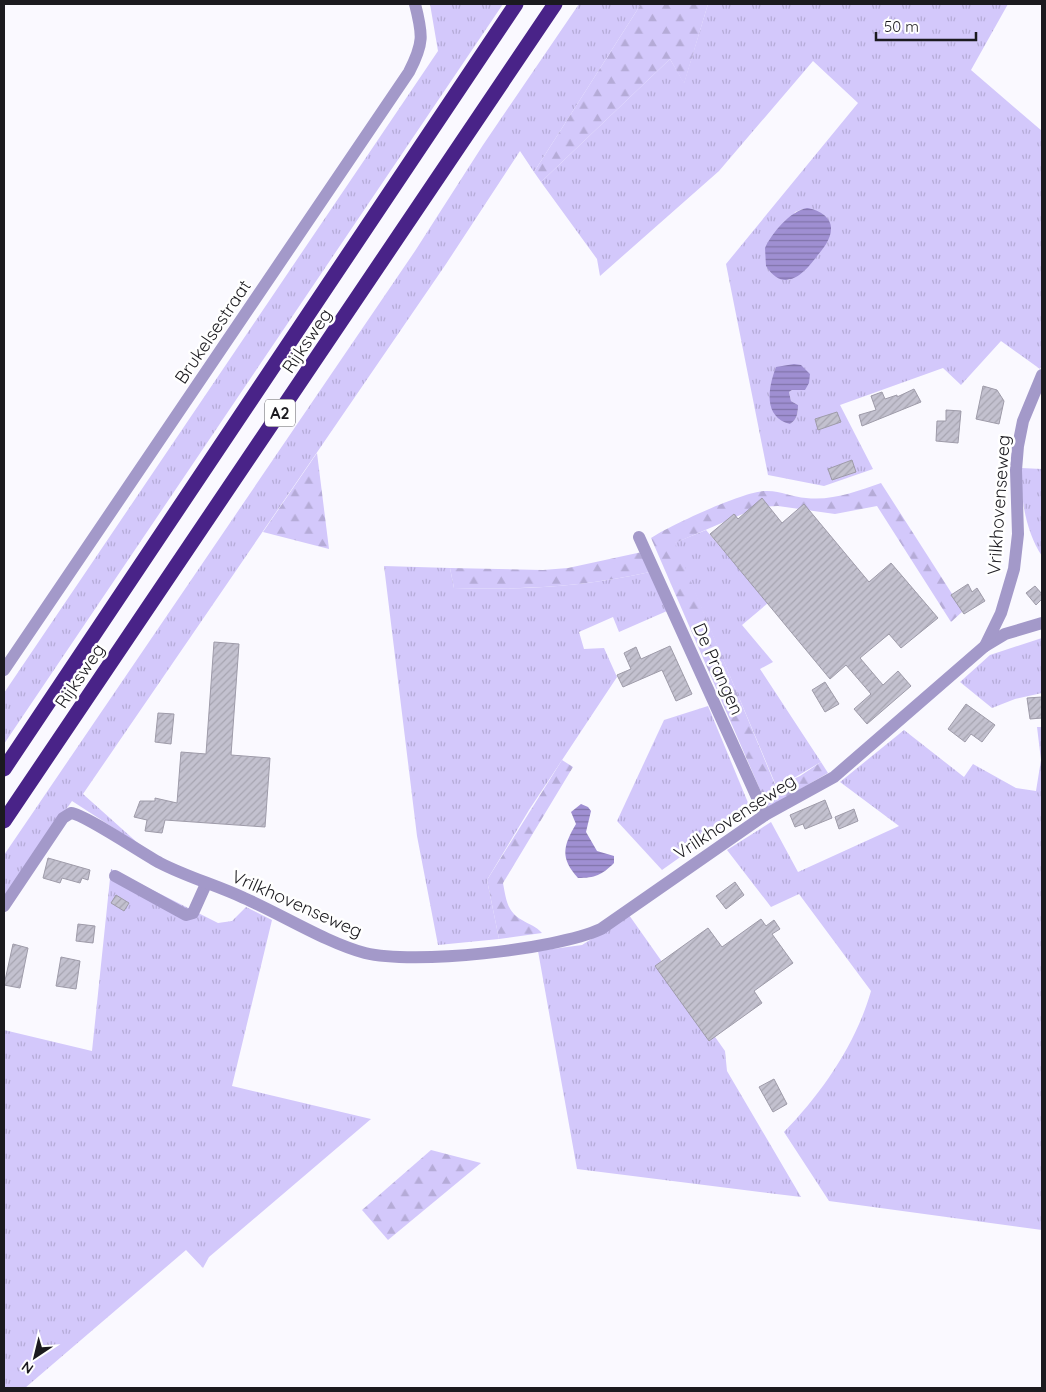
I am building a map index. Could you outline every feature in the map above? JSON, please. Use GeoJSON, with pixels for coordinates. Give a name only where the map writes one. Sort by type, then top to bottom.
{"type":"FeatureCollection","features":[{"type":"Feature","properties":{"kind":"highway","name":"Rijksweg"},"geometry":{"type":"LineString","coordinates":[[4,769],[516,4]]}},
{"type":"Feature","properties":{"kind":"highway","name":"Rijksweg"},"geometry":{"type":"LineString","coordinates":[[4,821],[555,4]]}},
{"type":"Feature","properties":{"kind":"street","name":"Brukelsestraat"},"geometry":{"type":"LineString","coordinates":[[4,670],[409,72],[418,55],[422,34],[415,4]]}},
{"type":"Feature","properties":{"kind":"street","name":"Vrilkhovenseweg"},"geometry":{"type":"LineString","coordinates":[[4,906],[63,818],[71,813],[81,816],[158,862],[206,884],[243,897],[339,943],[365,953],[416,956],[503,951],[585,936],[601,929],[765,815],[834,777],[985,646],[1001,613],[1014,569],[1018,534],[1016,470],[1018,446],[1023,421],[1042,375]]}},
{"type":"Feature","properties":{"kind":"street","name":"De Prangen"},"geometry":{"type":"LineString","coordinates":[[639,537],[765,815]]}},
{"type":"Feature","properties":{"kind":"street"},"geometry":{"type":"LineString","coordinates":[[985,646],[1005,634],[1042,623]]}},
{"type":"Feature","properties":{"kind":"street","name":"Vrilkhovenseweg"},"geometry":{"type":"LineString","coordinates":[[115,876],[186,915],[193,913],[206,884]]}},
{"type":"Feature","properties":{"kind":"green space"},"geometry":{"type":"Polygon","coordinates":[[[430,4],[503,4],[4,744],[4,693],[438,51],[430,4]]]}},
{"type":"Feature","properties":{"kind":"green space"},"geometry":{"type":"Polygon","coordinates":[[[579,4],[641,4],[534,172],[520,151],[446,264],[83,794],[140,845],[72,801],[4,898],[4,855],[415,251],[483,145],[579,4]]]}},
{"type":"Feature","properties":{"kind":"green space"},"geometry":{"type":"Polygon","coordinates":[[[641,4],[708,4],[684,84],[670,59],[541,182],[534,172],[641,4]]]}},
{"type":"Feature","properties":{"kind":"green space"},"geometry":{"type":"Polygon","coordinates":[[[708,4],[1008,4],[971,70],[1042,131],[1042,365],[1040,369],[1001,341],[961,385],[943,368],[840,405],[873,469],[824,486],[768,475],[726,264],[858,103],[813,61],[719,171],[600,276],[597,259],[541,182],[670,59],[684,83],[708,4]],[[803,209],[795,212],[769,270],[780,278],[789,280],[818,254],[831,229],[828,220],[821,214],[803,209]],[[776,367],[790,424],[797,416],[798,405],[791,401],[789,392],[792,390],[804,390],[776,367]]]}},
{"type":"Feature","properties":{"kind":"green space"},"geometry":{"type":"Polygon","coordinates":[[[317,453],[329,549],[263,532],[317,453]]]}},
{"type":"Feature","properties":{"kind":"green space"},"geometry":{"type":"Polygon","coordinates":[[[1021,468],[1042,469],[1042,556],[1036,547],[1025,514],[1021,468]]]}},
{"type":"Feature","properties":{"kind":"green space"},"geometry":{"type":"Polygon","coordinates":[[[881,483],[963,611],[951,622],[877,506],[835,514],[778,506],[759,507],[675,543],[776,787],[800,776],[821,762],[828,773],[768,808],[651,538],[707,510],[754,493],[770,491],[816,499],[845,495],[881,483]]]}},
{"type":"Feature","properties":{"kind":"green space"},"geometry":{"type":"Polygon","coordinates":[[[706,530],[768,603],[742,625],[773,662],[760,669],[821,762],[777,788],[674,543],[706,530]]]}},
{"type":"Feature","properties":{"kind":"green space"},"geometry":{"type":"Polygon","coordinates":[[[642,552],[650,572],[601,581],[552,586],[454,588],[450,568],[543,570],[568,568],[642,552]]]}},
{"type":"Feature","properties":{"kind":"green space"},"geometry":{"type":"Polygon","coordinates":[[[384,566],[450,568],[454,588],[553,586],[601,581],[650,572],[667,611],[619,632],[613,617],[579,632],[584,649],[604,648],[617,677],[529,810],[487,880],[499,939],[438,945],[417,836],[384,566]]]}},
{"type":"Feature","properties":{"kind":"green space"},"geometry":{"type":"Polygon","coordinates":[[[1042,638],[1042,693],[1015,699],[992,708],[960,682],[990,655],[1042,638]]]}},
{"type":"Feature","properties":{"kind":"green space"},"geometry":{"type":"Polygon","coordinates":[[[708,706],[749,805],[748,809],[662,870],[617,821],[664,720],[708,706]]]}},
{"type":"Feature","properties":{"kind":"green space"},"geometry":{"type":"Polygon","coordinates":[[[1037,727],[1042,727],[1042,1230],[829,1201],[784,1132],[812,1101],[836,1067],[865,1011],[871,991],[799,894],[771,907],[727,850],[771,822],[798,872],[899,826],[840,782],[904,730],[964,777],[973,764],[1016,788],[1036,791],[1041,760],[1037,727]]]}},
{"type":"Feature","properties":{"kind":"green space"},"geometry":{"type":"Polygon","coordinates":[[[562,760],[573,767],[503,883],[508,905],[513,913],[542,933],[499,939],[487,880],[562,760]]]}},
{"type":"Feature","properties":{"kind":"green space"},"geometry":{"type":"Polygon","coordinates":[[[111,869],[218,923],[232,921],[246,907],[272,920],[232,1086],[371,1119],[209,1257],[203,1268],[186,1250],[25,1388],[4,1388],[4,1030],[92,1051],[111,869]]]}},
{"type":"Feature","properties":{"kind":"green space"},"geometry":{"type":"Polygon","coordinates":[[[629,915],[725,1051],[727,1071],[801,1197],[577,1169],[538,951],[582,945],[629,915]]]}},
{"type":"Feature","properties":{"kind":"green space"},"geometry":{"type":"Polygon","coordinates":[[[431,1150],[481,1163],[388,1240],[362,1210],[431,1150]]]}},
{"type":"Feature","properties":{"kind":"shaded area"},"geometry":{"type":"Polygon","coordinates":[[[807,208],[815,210],[826,217],[831,225],[830,236],[822,250],[806,269],[793,278],[787,280],[780,279],[766,266],[765,248],[772,236],[788,218],[794,213],[807,208]]]}},
{"type":"Feature","properties":{"kind":"shaded area"},"geometry":{"type":"Polygon","coordinates":[[[794,364],[801,365],[810,374],[809,383],[805,390],[792,390],[789,392],[791,401],[798,405],[797,416],[790,424],[775,415],[770,401],[770,392],[776,367],[794,364]]]}},
{"type":"Feature","properties":{"kind":"shaded area"},"geometry":{"type":"Polygon","coordinates":[[[581,804],[588,807],[591,811],[586,832],[597,851],[614,856],[614,863],[598,875],[578,878],[568,864],[565,852],[568,839],[576,824],[571,812],[581,804]]]}},
{"type":"Feature","properties":{"kind":"building"},"geometry":{"type":"Polygon","coordinates":[[[983,386],[997,390],[1004,401],[999,424],[976,419],[983,386]]]}},
{"type":"Feature","properties":{"kind":"building"},"geometry":{"type":"Polygon","coordinates":[[[914,389],[921,402],[862,426],[859,415],[876,410],[871,396],[882,392],[885,399],[897,395],[897,397],[914,389]]]}},
{"type":"Feature","properties":{"kind":"building"},"geometry":{"type":"Polygon","coordinates":[[[946,410],[961,411],[958,443],[936,441],[937,421],[946,421],[946,410]]]}},
{"type":"Feature","properties":{"kind":"building"},"geometry":{"type":"Polygon","coordinates":[[[837,412],[841,422],[818,430],[815,419],[837,412]]]}},
{"type":"Feature","properties":{"kind":"building"},"geometry":{"type":"Polygon","coordinates":[[[852,460],[856,472],[832,480],[828,469],[852,460]]]}},
{"type":"Feature","properties":{"kind":"building"},"geometry":{"type":"Polygon","coordinates":[[[762,498],[782,523],[804,504],[869,582],[891,563],[938,618],[901,648],[889,634],[860,658],[883,685],[898,671],[911,686],[867,724],[854,709],[871,694],[846,665],[830,679],[710,534],[734,514],[738,519],[762,498]]]}},
{"type":"Feature","properties":{"kind":"building"},"geometry":{"type":"Polygon","coordinates":[[[968,584],[972,592],[977,588],[985,601],[964,614],[951,595],[968,584]]]}},
{"type":"Feature","properties":{"kind":"building"},"geometry":{"type":"Polygon","coordinates":[[[1035,586],[1042,594],[1042,599],[1036,605],[1026,593],[1035,586]]]}},
{"type":"Feature","properties":{"kind":"building"},"geometry":{"type":"Polygon","coordinates":[[[214,642],[239,644],[231,755],[270,758],[265,827],[165,820],[162,833],[145,831],[147,820],[134,817],[140,801],[155,801],[155,798],[177,803],[181,752],[206,754],[214,642]]]}},
{"type":"Feature","properties":{"kind":"building"},"geometry":{"type":"Polygon","coordinates":[[[670,646],[692,694],[676,701],[662,670],[623,687],[617,675],[631,669],[624,653],[636,647],[641,659],[670,646]]]}},
{"type":"Feature","properties":{"kind":"building"},"geometry":{"type":"Polygon","coordinates":[[[825,682],[839,704],[825,712],[812,690],[825,682]]]}},
{"type":"Feature","properties":{"kind":"building"},"geometry":{"type":"Polygon","coordinates":[[[1042,697],[1042,718],[1030,719],[1027,698],[1042,697]]]}},
{"type":"Feature","properties":{"kind":"building"},"geometry":{"type":"Polygon","coordinates":[[[966,704],[995,725],[982,742],[971,734],[965,742],[948,729],[966,704]]]}},
{"type":"Feature","properties":{"kind":"building"},"geometry":{"type":"Polygon","coordinates":[[[158,713],[174,714],[171,744],[155,742],[158,713]]]}},
{"type":"Feature","properties":{"kind":"building"},"geometry":{"type":"Polygon","coordinates":[[[825,800],[832,818],[805,829],[803,824],[795,827],[790,815],[825,800]]]}},
{"type":"Feature","properties":{"kind":"building"},"geometry":{"type":"Polygon","coordinates":[[[854,809],[858,821],[839,829],[835,817],[854,809]]]}},
{"type":"Feature","properties":{"kind":"building"},"geometry":{"type":"Polygon","coordinates":[[[48,858],[90,870],[88,880],[82,878],[80,883],[62,878],[60,883],[43,878],[48,858]]]}},
{"type":"Feature","properties":{"kind":"building"},"geometry":{"type":"Polygon","coordinates":[[[735,882],[744,895],[726,909],[716,896],[735,882]]]}},
{"type":"Feature","properties":{"kind":"building"},"geometry":{"type":"Polygon","coordinates":[[[116,895],[129,903],[124,911],[111,903],[116,895]]]}},
{"type":"Feature","properties":{"kind":"building"},"geometry":{"type":"Polygon","coordinates":[[[761,919],[766,926],[774,920],[780,929],[772,934],[793,963],[754,991],[762,1003],[709,1041],[655,966],[708,928],[722,947],[761,919]]]}},
{"type":"Feature","properties":{"kind":"building"},"geometry":{"type":"Polygon","coordinates":[[[78,924],[95,926],[93,943],[76,941],[78,924]]]}},
{"type":"Feature","properties":{"kind":"building"},"geometry":{"type":"Polygon","coordinates":[[[13,944],[28,948],[20,988],[4,985],[13,944]]]}},
{"type":"Feature","properties":{"kind":"building"},"geometry":{"type":"Polygon","coordinates":[[[61,957],[80,961],[76,989],[56,986],[61,957]]]}},
{"type":"Feature","properties":{"kind":"building"},"geometry":{"type":"Polygon","coordinates":[[[774,1079],[787,1104],[773,1112],[759,1087],[774,1079]]]}}]}
